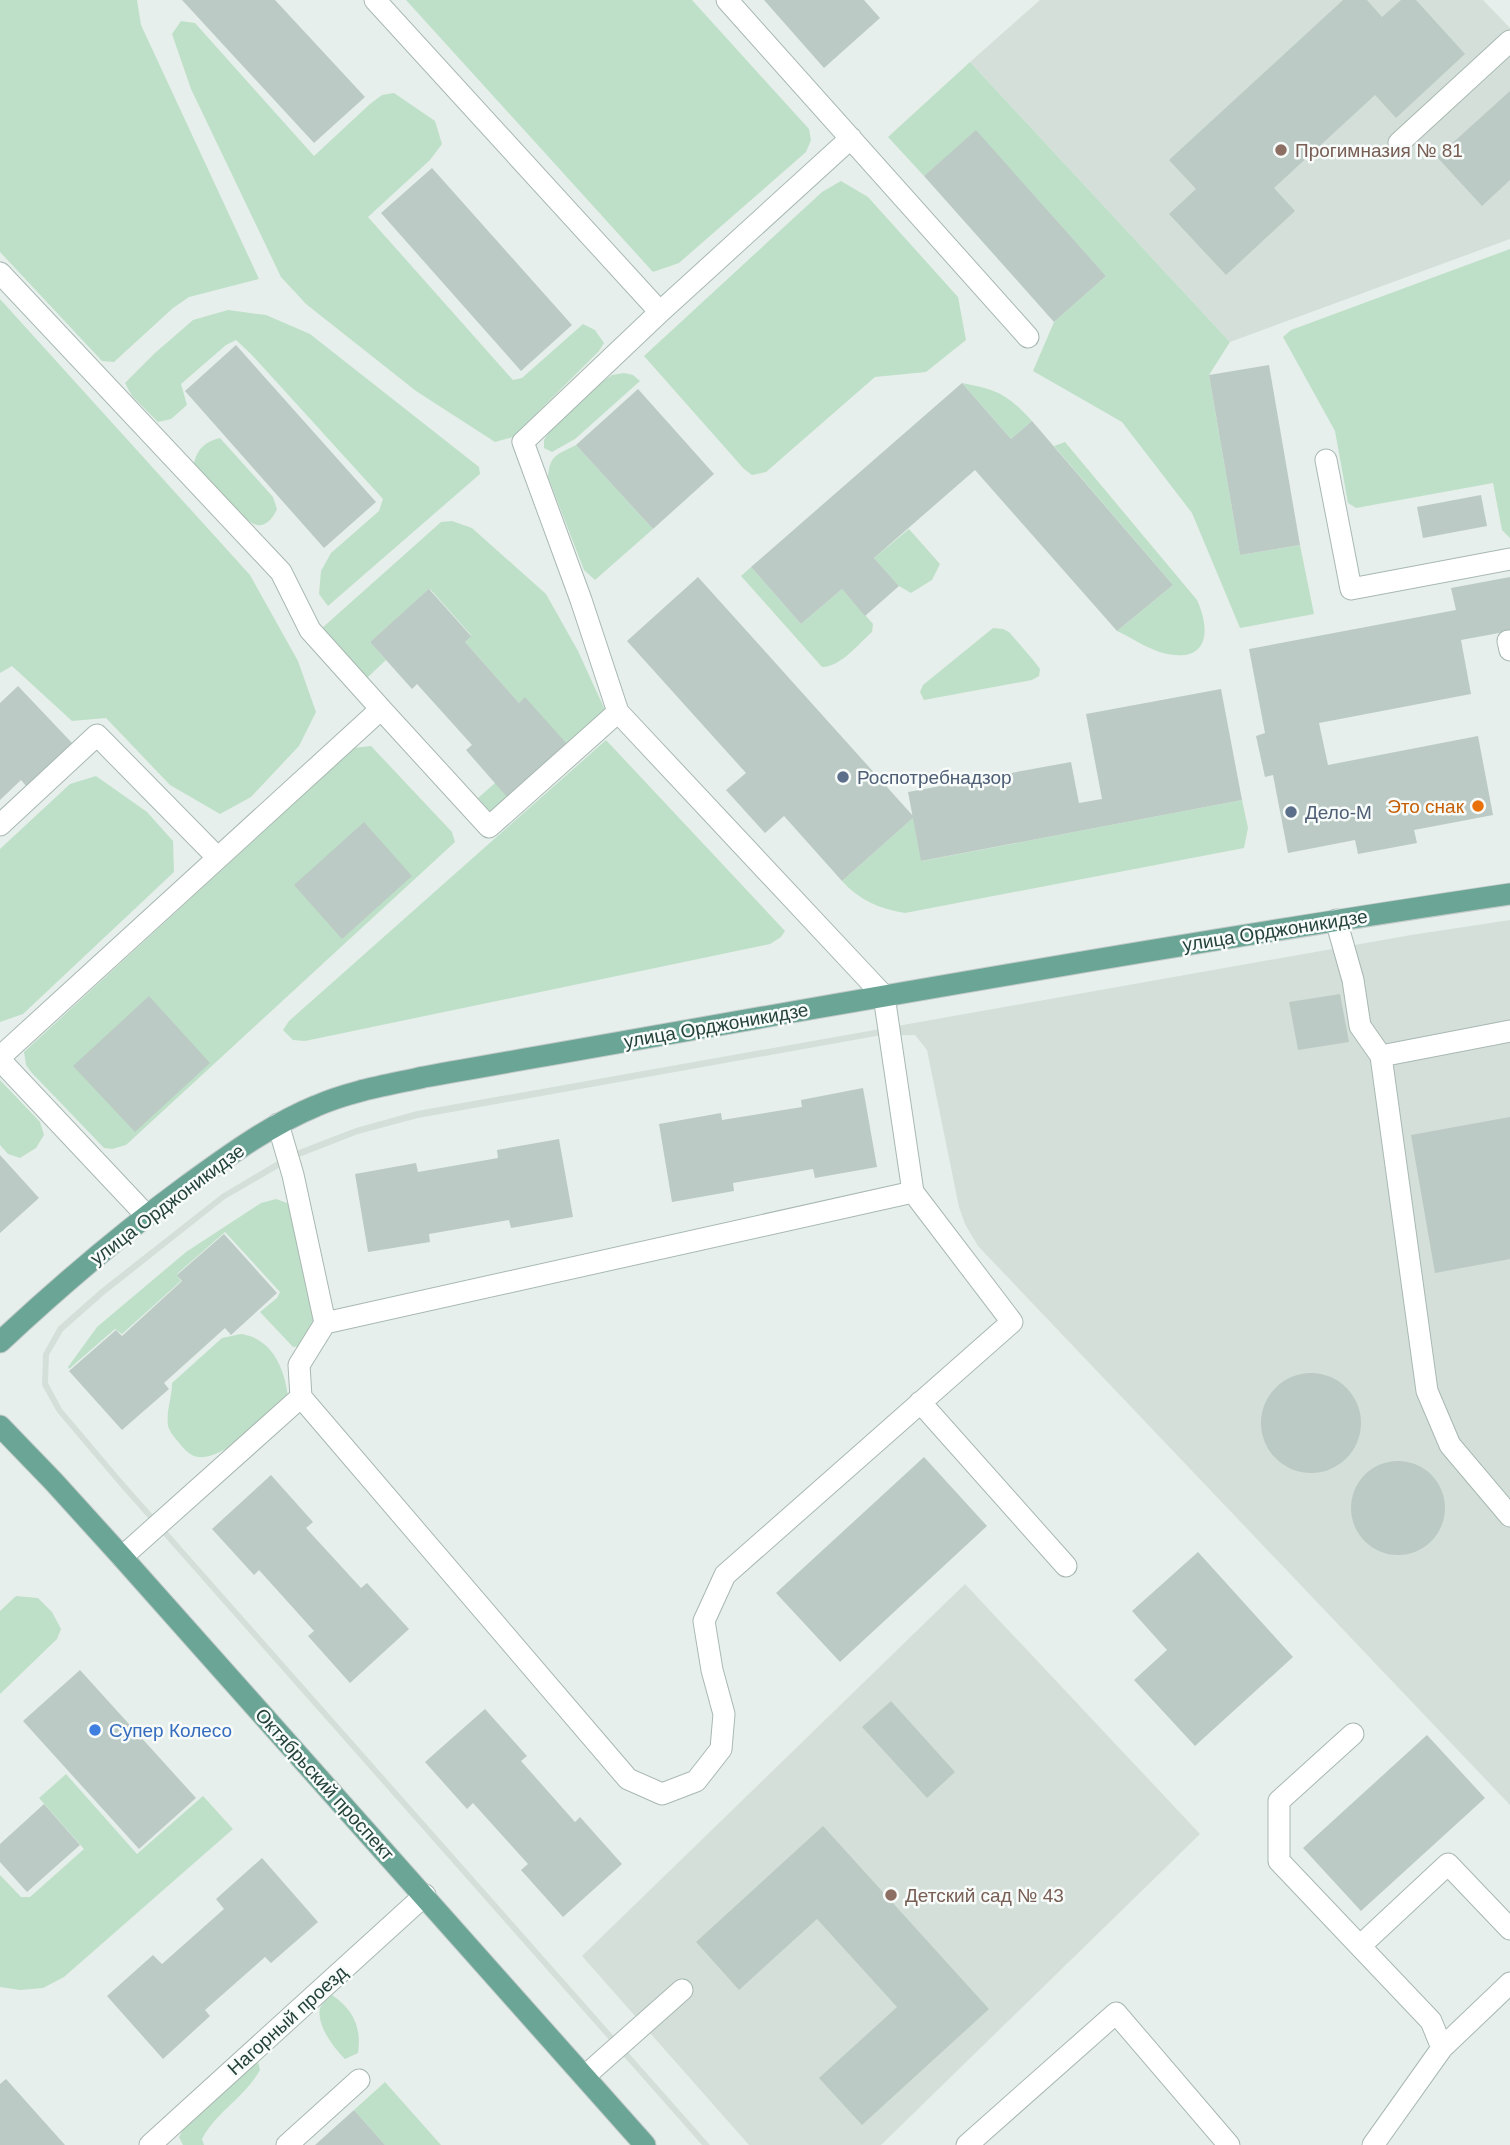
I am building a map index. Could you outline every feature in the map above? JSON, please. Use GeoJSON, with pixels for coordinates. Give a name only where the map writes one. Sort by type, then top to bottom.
{"type":"FeatureCollection","features":[{"type":"Feature","properties":{"kind":"main road","name":"улица Орджоникидзе"},"geometry":{"type":"LineString","coordinates":[[0,1342],[62,1285],[146,1215],[230,1154],[278,1124],[318,1105],[370,1089],[424,1076],[884,996],[1336,920],[1510,894]]}},
{"type":"Feature","properties":{"kind":"main road","name":"Октябрьский проспект"},"geometry":{"type":"LineString","coordinates":[[0,1426],[122,1557],[645,2145]]}},
{"type":"Feature","properties":{"kind":"street"},"geometry":{"type":"LineString","coordinates":[[374,0],[660,312]]}},
{"type":"Feature","properties":{"kind":"street"},"geometry":{"type":"LineString","coordinates":[[727,0],[1028,337]]}},
{"type":"Feature","properties":{"kind":"street"},"geometry":{"type":"LineString","coordinates":[[1399,143],[1510,41]]}},
{"type":"Feature","properties":{"kind":"street"},"geometry":{"type":"LineString","coordinates":[[278,1124],[293,1175],[325,1323],[299,1365],[301,1397],[628,1779],[662,1794],[696,1781],[722,1749],[724,1714],[712,1670],[704,1621],[725,1574],[1012,1322],[913,1192],[884,996],[618,712],[581,600],[523,442],[660,312],[851,138]]}},
{"type":"Feature","properties":{"kind":"street"},"geometry":{"type":"LineString","coordinates":[[0,274],[281,572],[310,630],[489,827],[618,712]]}},
{"type":"Feature","properties":{"kind":"street"},"geometry":{"type":"LineString","coordinates":[[1326,460],[1351,589],[1510,559]]}},
{"type":"Feature","properties":{"kind":"street"},"geometry":{"type":"LineString","coordinates":[[1510,641],[1510,650]]}},
{"type":"Feature","properties":{"kind":"street"},"geometry":{"type":"LineString","coordinates":[[146,1215],[0,1059],[381,709]]}},
{"type":"Feature","properties":{"kind":"street"},"geometry":{"type":"LineString","coordinates":[[0,825],[97,735],[217,857]]}},
{"type":"Feature","properties":{"kind":"street"},"geometry":{"type":"LineString","coordinates":[[1336,920],[1353,980],[1360,1027],[1381,1056],[1427,1391],[1450,1445],[1510,1516]]}},
{"type":"Feature","properties":{"kind":"street"},"geometry":{"type":"LineString","coordinates":[[1381,1056],[1510,1031]]}},
{"type":"Feature","properties":{"kind":"street"},"geometry":{"type":"LineString","coordinates":[[325,1323],[913,1192]]}},
{"type":"Feature","properties":{"kind":"street"},"geometry":{"type":"LineString","coordinates":[[122,1557],[301,1397]]}},
{"type":"Feature","properties":{"kind":"street"},"geometry":{"type":"LineString","coordinates":[[920,1402],[1066,1566]]}},
{"type":"Feature","properties":{"kind":"street"},"geometry":{"type":"LineString","coordinates":[[1353,1734],[1279,1801],[1279,1861],[1431,2021],[1442,2048]]}},
{"type":"Feature","properties":{"kind":"street"},"geometry":{"type":"LineString","coordinates":[[1360,1946],[1448,1864],[1510,1929]]}},
{"type":"Feature","properties":{"kind":"street","name":"Нагорный проезд"},"geometry":{"type":"LineString","coordinates":[[159,2142],[425,1895]]}},
{"type":"Feature","properties":{"kind":"street"},"geometry":{"type":"LineString","coordinates":[[1373,2145],[1442,2048],[1510,1983]]}},
{"type":"Feature","properties":{"kind":"street"},"geometry":{"type":"LineString","coordinates":[[585,2076],[682,1990]]}},
{"type":"Feature","properties":{"kind":"street"},"geometry":{"type":"LineString","coordinates":[[967,2145],[1116,2012],[1229,2145]]}},
{"type":"Feature","properties":{"kind":"street"},"geometry":{"type":"LineString","coordinates":[[287,2145],[359,2080]]}},
{"type":"Feature","properties":{"kind":"shaded area","name":"Прогимназия № 81"},"geometry":{"type":"Polygon","coordinates":[[[1040,0],[1483,0],[1510,28],[1510,239],[1230,342],[970,62],[1040,0]]]}},
{"type":"Feature","properties":{"kind":"shaded area"},"geometry":{"type":"Polygon","coordinates":[[[1510,920],[1510,1805],[978,1246],[959,1207],[927,1050],[915,1035],[876,1036],[418,1118],[358,1134],[294,1159],[225,1199],[105,1294],[63,1331],[49,1355],[48,1383],[62,1409],[710,2145],[702,2145],[118,1484],[57,1412],[42,1385],[43,1354],[58,1327],[101,1289],[222,1194],[291,1153],[356,1128],[417,1111],[1411,935],[1510,920]]]}},
{"type":"Feature","properties":{"kind":"shaded area","name":"Детский сад № 43"},"geometry":{"type":"Polygon","coordinates":[[[965,1584],[1200,1834],[881,2145],[749,2145],[582,1956],[965,1584]]]}},
{"type":"Feature","properties":{"kind":"green space"},"geometry":{"type":"Polygon","coordinates":[[[0,0],[137,0],[141,25],[259,279],[189,297],[173,308],[114,362],[102,361],[0,252],[0,0]]]}},
{"type":"Feature","properties":{"kind":"green space"},"geometry":{"type":"Polygon","coordinates":[[[406,0],[692,0],[809,129],[811,140],[806,152],[679,263],[653,272],[406,0]]]}},
{"type":"Feature","properties":{"kind":"green space"},"geometry":{"type":"Polygon","coordinates":[[[181,21],[195,23],[314,156],[382,95],[394,93],[435,121],[442,144],[430,160],[368,217],[513,380],[522,378],[583,324],[595,330],[604,343],[599,351],[513,437],[495,442],[416,391],[306,304],[281,277],[191,89],[172,34],[181,21]]]}},
{"type":"Feature","properties":{"kind":"green space"},"geometry":{"type":"Polygon","coordinates":[[[970,62],[1230,342],[1209,375],[1240,555],[1300,545],[1314,614],[1240,628],[1192,513],[1122,422],[1033,371],[1054,322],[1106,276],[976,131],[924,176],[888,137],[970,62]]]}},
{"type":"Feature","properties":{"kind":"green space"},"geometry":{"type":"Polygon","coordinates":[[[841,181],[868,197],[958,297],[966,340],[926,372],[875,377],[766,472],[752,475],[644,356],[822,192],[841,181]]]}},
{"type":"Feature","properties":{"kind":"green space"},"geometry":{"type":"Polygon","coordinates":[[[1510,249],[1510,538],[1502,530],[1493,483],[1356,508],[1348,503],[1335,431],[1283,337],[1291,330],[1510,249]]]}},
{"type":"Feature","properties":{"kind":"green space"},"geometry":{"type":"Polygon","coordinates":[[[0,299],[250,575],[298,661],[316,712],[299,746],[251,797],[220,814],[170,785],[106,718],[72,721],[12,666],[0,673],[0,299]]]}},
{"type":"Feature","properties":{"kind":"green space"},"geometry":{"type":"Polygon","coordinates":[[[228,310],[266,315],[310,334],[479,467],[480,474],[328,606],[319,594],[321,571],[331,553],[379,511],[383,499],[252,355],[236,340],[226,345],[181,384],[187,405],[171,419],[158,422],[132,396],[125,383],[193,320],[228,310]]]}},
{"type":"Feature","properties":{"kind":"green space"},"geometry":{"type":"Polygon","coordinates":[[[612,375],[633,375],[640,381],[575,439],[552,452],[544,448],[544,440],[553,426],[601,383],[612,375]]]}},
{"type":"Feature","properties":{"kind":"green space"},"geometry":{"type":"Polygon","coordinates":[[[962,383],[1001,394],[1032,421],[1011,439],[962,383]]]}},
{"type":"Feature","properties":{"kind":"green space"},"geometry":{"type":"Polygon","coordinates":[[[220,438],[273,497],[277,509],[267,523],[257,525],[243,516],[194,463],[203,446],[220,438]]]}},
{"type":"Feature","properties":{"kind":"green space"},"geometry":{"type":"Polygon","coordinates":[[[1065,442],[1197,600],[1202,612],[1204,634],[1197,650],[1178,655],[1163,653],[1117,631],[1173,585],[1054,446],[1065,442]]]}},
{"type":"Feature","properties":{"kind":"green space"},"geometry":{"type":"Polygon","coordinates":[[[576,445],[653,529],[595,580],[584,570],[548,477],[553,459],[576,445]]]}},
{"type":"Feature","properties":{"kind":"green space"},"geometry":{"type":"Polygon","coordinates":[[[452,521],[472,528],[546,594],[578,651],[605,710],[495,817],[478,798],[495,783],[525,698],[519,703],[465,642],[471,635],[430,589],[370,642],[386,660],[367,678],[321,629],[441,522],[452,521]]]}},
{"type":"Feature","properties":{"kind":"green space"},"geometry":{"type":"Polygon","coordinates":[[[909,529],[940,564],[932,580],[911,593],[899,586],[874,558],[909,529]]]}},
{"type":"Feature","properties":{"kind":"green space"},"geometry":{"type":"Polygon","coordinates":[[[751,567],[801,624],[842,589],[873,624],[872,632],[842,659],[822,667],[741,576],[751,567]]]}},
{"type":"Feature","properties":{"kind":"green space"},"geometry":{"type":"Polygon","coordinates":[[[993,628],[1009,632],[1040,669],[1039,676],[1032,680],[924,700],[920,692],[923,685],[993,628]]]}},
{"type":"Feature","properties":{"kind":"green space"},"geometry":{"type":"Polygon","coordinates":[[[606,740],[785,931],[781,937],[770,944],[305,1041],[293,1040],[283,1030],[289,1021],[606,740]]]}},
{"type":"Feature","properties":{"kind":"green space"},"geometry":{"type":"Polygon","coordinates":[[[371,746],[452,832],[455,842],[126,1145],[104,1148],[31,1072],[26,1065],[24,1052],[354,748],[371,746]]]}},
{"type":"Feature","properties":{"kind":"green space"},"geometry":{"type":"Polygon","coordinates":[[[96,776],[147,812],[173,841],[174,872],[23,1014],[0,1022],[0,849],[70,784],[96,776]]]}},
{"type":"Feature","properties":{"kind":"green space"},"geometry":{"type":"Polygon","coordinates":[[[1242,800],[1248,828],[1244,848],[905,913],[870,903],[842,881],[914,817],[922,861],[1242,800]]]}},
{"type":"Feature","properties":{"kind":"green space"},"geometry":{"type":"Polygon","coordinates":[[[0,1080],[40,1122],[44,1135],[36,1148],[20,1158],[8,1154],[0,1145],[0,1080]]]}},
{"type":"Feature","properties":{"kind":"green space"},"geometry":{"type":"Polygon","coordinates":[[[276,1199],[287,1203],[292,1211],[317,1318],[300,1346],[293,1347],[260,1312],[277,1298],[280,1292],[225,1232],[177,1274],[181,1281],[122,1334],[115,1329],[69,1369],[97,1327],[186,1252],[261,1203],[276,1199]]]}},
{"type":"Feature","properties":{"kind":"green space"},"geometry":{"type":"Polygon","coordinates":[[[241,1334],[252,1337],[269,1348],[284,1376],[288,1397],[234,1444],[209,1456],[198,1457],[190,1454],[168,1426],[172,1383],[222,1338],[241,1334]]]}},
{"type":"Feature","properties":{"kind":"green space"},"geometry":{"type":"Polygon","coordinates":[[[16,1596],[38,1598],[52,1612],[61,1629],[57,1639],[0,1694],[0,1611],[16,1596]]]}},
{"type":"Feature","properties":{"kind":"green space"},"geometry":{"type":"Polygon","coordinates":[[[66,1774],[137,1854],[203,1796],[233,1829],[64,1977],[43,1988],[20,1990],[0,1987],[0,1875],[21,1897],[30,1897],[84,1849],[39,1798],[66,1774]]]}},
{"type":"Feature","properties":{"kind":"green space"},"geometry":{"type":"Polygon","coordinates":[[[332,1995],[351,2013],[359,2035],[358,2053],[345,2059],[331,2043],[319,2015],[320,2008],[332,1995]]]}},
{"type":"Feature","properties":{"kind":"green space"},"geometry":{"type":"Polygon","coordinates":[[[258,2061],[260,2070],[254,2080],[208,2129],[202,2139],[204,2145],[183,2145],[179,2137],[184,2128],[258,2061]]]}},
{"type":"Feature","properties":{"kind":"green space"},"geometry":{"type":"Polygon","coordinates":[[[385,2082],[441,2145],[385,2145],[354,2110],[385,2082]]]}},
{"type":"Feature","properties":{"kind":"building"},"geometry":{"type":"Polygon","coordinates":[[[182,0],[275,0],[365,97],[314,143],[182,0]]]}},
{"type":"Feature","properties":{"kind":"building"},"geometry":{"type":"Polygon","coordinates":[[[764,0],[864,0],[880,18],[824,68],[764,0]]]}},
{"type":"Feature","properties":{"kind":"building"},"geometry":{"type":"Polygon","coordinates":[[[1343,0],[1367,0],[1382,17],[1401,0],[1416,0],[1465,54],[1396,118],[1375,95],[1274,188],[1295,211],[1226,275],[1169,214],[1196,189],[1169,160],[1343,0]]]}},
{"type":"Feature","properties":{"kind":"building"},"geometry":{"type":"Polygon","coordinates":[[[1510,91],[1510,180],[1482,206],[1437,157],[1510,91]]]}},
{"type":"Feature","properties":{"kind":"building"},"geometry":{"type":"Polygon","coordinates":[[[976,130],[1106,276],[1054,322],[924,176],[976,130]]]}},
{"type":"Feature","properties":{"kind":"building"},"geometry":{"type":"Polygon","coordinates":[[[432,168],[572,325],[521,371],[381,213],[432,168]]]}},
{"type":"Feature","properties":{"kind":"building"},"geometry":{"type":"Polygon","coordinates":[[[236,345],[376,502],[324,548],[185,391],[236,345]]]}},
{"type":"Feature","properties":{"kind":"building"},"geometry":{"type":"Polygon","coordinates":[[[1269,365],[1300,545],[1240,555],[1209,375],[1269,365]]]}},
{"type":"Feature","properties":{"kind":"building"},"geometry":{"type":"Polygon","coordinates":[[[962,383],[1011,439],[1032,421],[1173,585],[1117,631],[975,470],[874,558],[899,586],[865,616],[842,589],[801,624],[751,567],[962,383]]]}},
{"type":"Feature","properties":{"kind":"building"},"geometry":{"type":"Polygon","coordinates":[[[638,389],[714,474],[653,529],[576,445],[638,389]]]}},
{"type":"Feature","properties":{"kind":"building"},"geometry":{"type":"Polygon","coordinates":[[[1481,495],[1487,526],[1423,538],[1417,507],[1481,495]]]}},
{"type":"Feature","properties":{"kind":"building"},"geometry":{"type":"Polygon","coordinates":[[[698,577],[914,817],[842,881],[784,816],[765,833],[726,790],[746,773],[627,641],[698,577]]]}},
{"type":"Feature","properties":{"kind":"building"},"geometry":{"type":"Polygon","coordinates":[[[1510,577],[1510,631],[1461,640],[1471,694],[1319,723],[1328,765],[1478,736],[1493,815],[1414,830],[1417,843],[1358,854],[1355,840],[1288,853],[1273,775],[1265,777],[1256,736],[1265,733],[1249,649],[1456,610],[1451,588],[1510,577]]]}},
{"type":"Feature","properties":{"kind":"building"},"geometry":{"type":"Polygon","coordinates":[[[429,589],[471,636],[465,642],[519,703],[525,697],[567,744],[507,797],[466,750],[472,745],[417,684],[412,689],[370,642],[429,589]]]}},
{"type":"Feature","properties":{"kind":"building"},"geometry":{"type":"Polygon","coordinates":[[[18,686],[73,744],[27,787],[21,780],[0,800],[0,703],[18,686]]]}},
{"type":"Feature","properties":{"kind":"building"},"geometry":{"type":"Polygon","coordinates":[[[1221,689],[1242,800],[921,861],[908,792],[1071,762],[1079,803],[1102,799],[1086,714],[1221,689]]]}},
{"type":"Feature","properties":{"kind":"building"},"geometry":{"type":"Polygon","coordinates":[[[364,822],[412,876],[342,939],[294,885],[364,822]]]}},
{"type":"Feature","properties":{"kind":"building"},"geometry":{"type":"Polygon","coordinates":[[[1340,994],[1349,1042],[1298,1050],[1289,1002],[1340,994]]]}},
{"type":"Feature","properties":{"kind":"building"},"geometry":{"type":"Polygon","coordinates":[[[149,996],[210,1063],[135,1132],[73,1066],[149,996]]]}},
{"type":"Feature","properties":{"kind":"building"},"geometry":{"type":"Polygon","coordinates":[[[863,1088],[877,1167],[815,1178],[813,1169],[733,1183],[734,1191],[672,1202],[659,1124],[721,1113],[722,1120],[802,1107],[801,1100],[863,1088]]]}},
{"type":"Feature","properties":{"kind":"building"},"geometry":{"type":"Polygon","coordinates":[[[1510,1117],[1510,1259],[1435,1273],[1411,1135],[1510,1117]]]}},
{"type":"Feature","properties":{"kind":"building"},"geometry":{"type":"Polygon","coordinates":[[[559,1139],[573,1217],[511,1228],[509,1220],[429,1234],[430,1242],[368,1252],[355,1174],[416,1163],[418,1172],[498,1158],[497,1150],[559,1139]]]}},
{"type":"Feature","properties":{"kind":"building"},"geometry":{"type":"Polygon","coordinates":[[[0,1155],[39,1198],[0,1233],[0,1155]]]}},
{"type":"Feature","properties":{"kind":"building"},"geometry":{"type":"Polygon","coordinates":[[[224,1234],[277,1293],[231,1335],[225,1328],[164,1383],[169,1389],[122,1430],[69,1371],[116,1330],[122,1336],[182,1281],[177,1275],[224,1234]]]}},
{"type":"Feature","properties":{"kind":"building"},"geometry":{"type":"Polygon","coordinates":[[[1311,1373],[1330,1377],[1346,1388],[1357,1404],[1361,1423],[1357,1442],[1346,1458],[1330,1469],[1311,1473],[1292,1469],[1276,1458],[1265,1442],[1261,1423],[1265,1404],[1276,1388],[1292,1377],[1311,1373]]]}},
{"type":"Feature","properties":{"kind":"building"},"geometry":{"type":"Polygon","coordinates":[[[924,1457],[987,1526],[840,1662],[776,1593],[924,1457]]]}},
{"type":"Feature","properties":{"kind":"building"},"geometry":{"type":"Polygon","coordinates":[[[1398,1461],[1416,1465],[1431,1475],[1441,1490],[1445,1508],[1441,1526],[1431,1541],[1416,1551],[1398,1555],[1380,1551],[1365,1541],[1355,1526],[1351,1508],[1355,1490],[1365,1475],[1380,1465],[1398,1461]]]}},
{"type":"Feature","properties":{"kind":"building"},"geometry":{"type":"Polygon","coordinates":[[[271,1475],[313,1522],[306,1528],[361,1588],[367,1583],[409,1629],[350,1683],[308,1636],[314,1631],[259,1570],[254,1575],[212,1529],[271,1475]]]}},
{"type":"Feature","properties":{"kind":"building"},"geometry":{"type":"Polygon","coordinates":[[[1198,1552],[1293,1657],[1195,1746],[1134,1680],[1167,1650],[1132,1611],[1198,1552]]]}},
{"type":"Feature","properties":{"kind":"building"},"geometry":{"type":"Polygon","coordinates":[[[80,1670],[196,1798],[139,1849],[23,1721],[80,1670]]]}},
{"type":"Feature","properties":{"kind":"building"},"geometry":{"type":"Polygon","coordinates":[[[891,1701],[955,1772],[927,1798],[862,1727],[891,1701]]]}},
{"type":"Feature","properties":{"kind":"building"},"geometry":{"type":"Polygon","coordinates":[[[485,1709],[527,1756],[521,1761],[575,1822],[580,1817],[622,1864],[563,1917],[521,1870],[528,1864],[473,1803],[467,1809],[425,1762],[485,1709]]]}},
{"type":"Feature","properties":{"kind":"building"},"geometry":{"type":"Polygon","coordinates":[[[1427,1735],[1485,1798],[1361,1911],[1303,1848],[1427,1735]]]}},
{"type":"Feature","properties":{"kind":"building"},"geometry":{"type":"Polygon","coordinates":[[[44,1804],[80,1845],[27,1892],[0,1862],[0,1844],[44,1804]]]}},
{"type":"Feature","properties":{"kind":"building"},"geometry":{"type":"Polygon","coordinates":[[[823,1826],[989,2009],[862,2125],[819,2078],[897,2007],[817,1919],[739,1990],[696,1942],[823,1826]]]}},
{"type":"Feature","properties":{"kind":"building"},"geometry":{"type":"Polygon","coordinates":[[[262,1858],[318,1922],[271,1963],[265,1957],[205,2010],[210,2016],[163,2059],[107,1996],[153,1955],[162,1964],[224,1909],[216,1899],[262,1858]]]}},
{"type":"Feature","properties":{"kind":"building"},"geometry":{"type":"Polygon","coordinates":[[[6,2079],[65,2145],[0,2145],[0,2084],[6,2079]]]}},
{"type":"Feature","properties":{"kind":"building"},"geometry":{"type":"Polygon","coordinates":[[[354,2110],[385,2145],[315,2145],[354,2110]]]}},
{"type":"Feature","properties":{"kind":"place","name":"Прогимназия № 81"},"geometry":{"type":"Point","coordinates":[1281,150]}},
{"type":"Feature","properties":{"kind":"place","name":"Роспотребнадзор"},"geometry":{"type":"Point","coordinates":[843,777]}},
{"type":"Feature","properties":{"kind":"place","name":"Это снак"},"geometry":{"type":"Point","coordinates":[1478,806]}},
{"type":"Feature","properties":{"kind":"place","name":"Дело-М"},"geometry":{"type":"Point","coordinates":[1291,812]}},
{"type":"Feature","properties":{"kind":"place","name":"Супер Колесо"},"geometry":{"type":"Point","coordinates":[95,1730]}},
{"type":"Feature","properties":{"kind":"place","name":"Детский сад № 43"},"geometry":{"type":"Point","coordinates":[891,1895]}}]}
